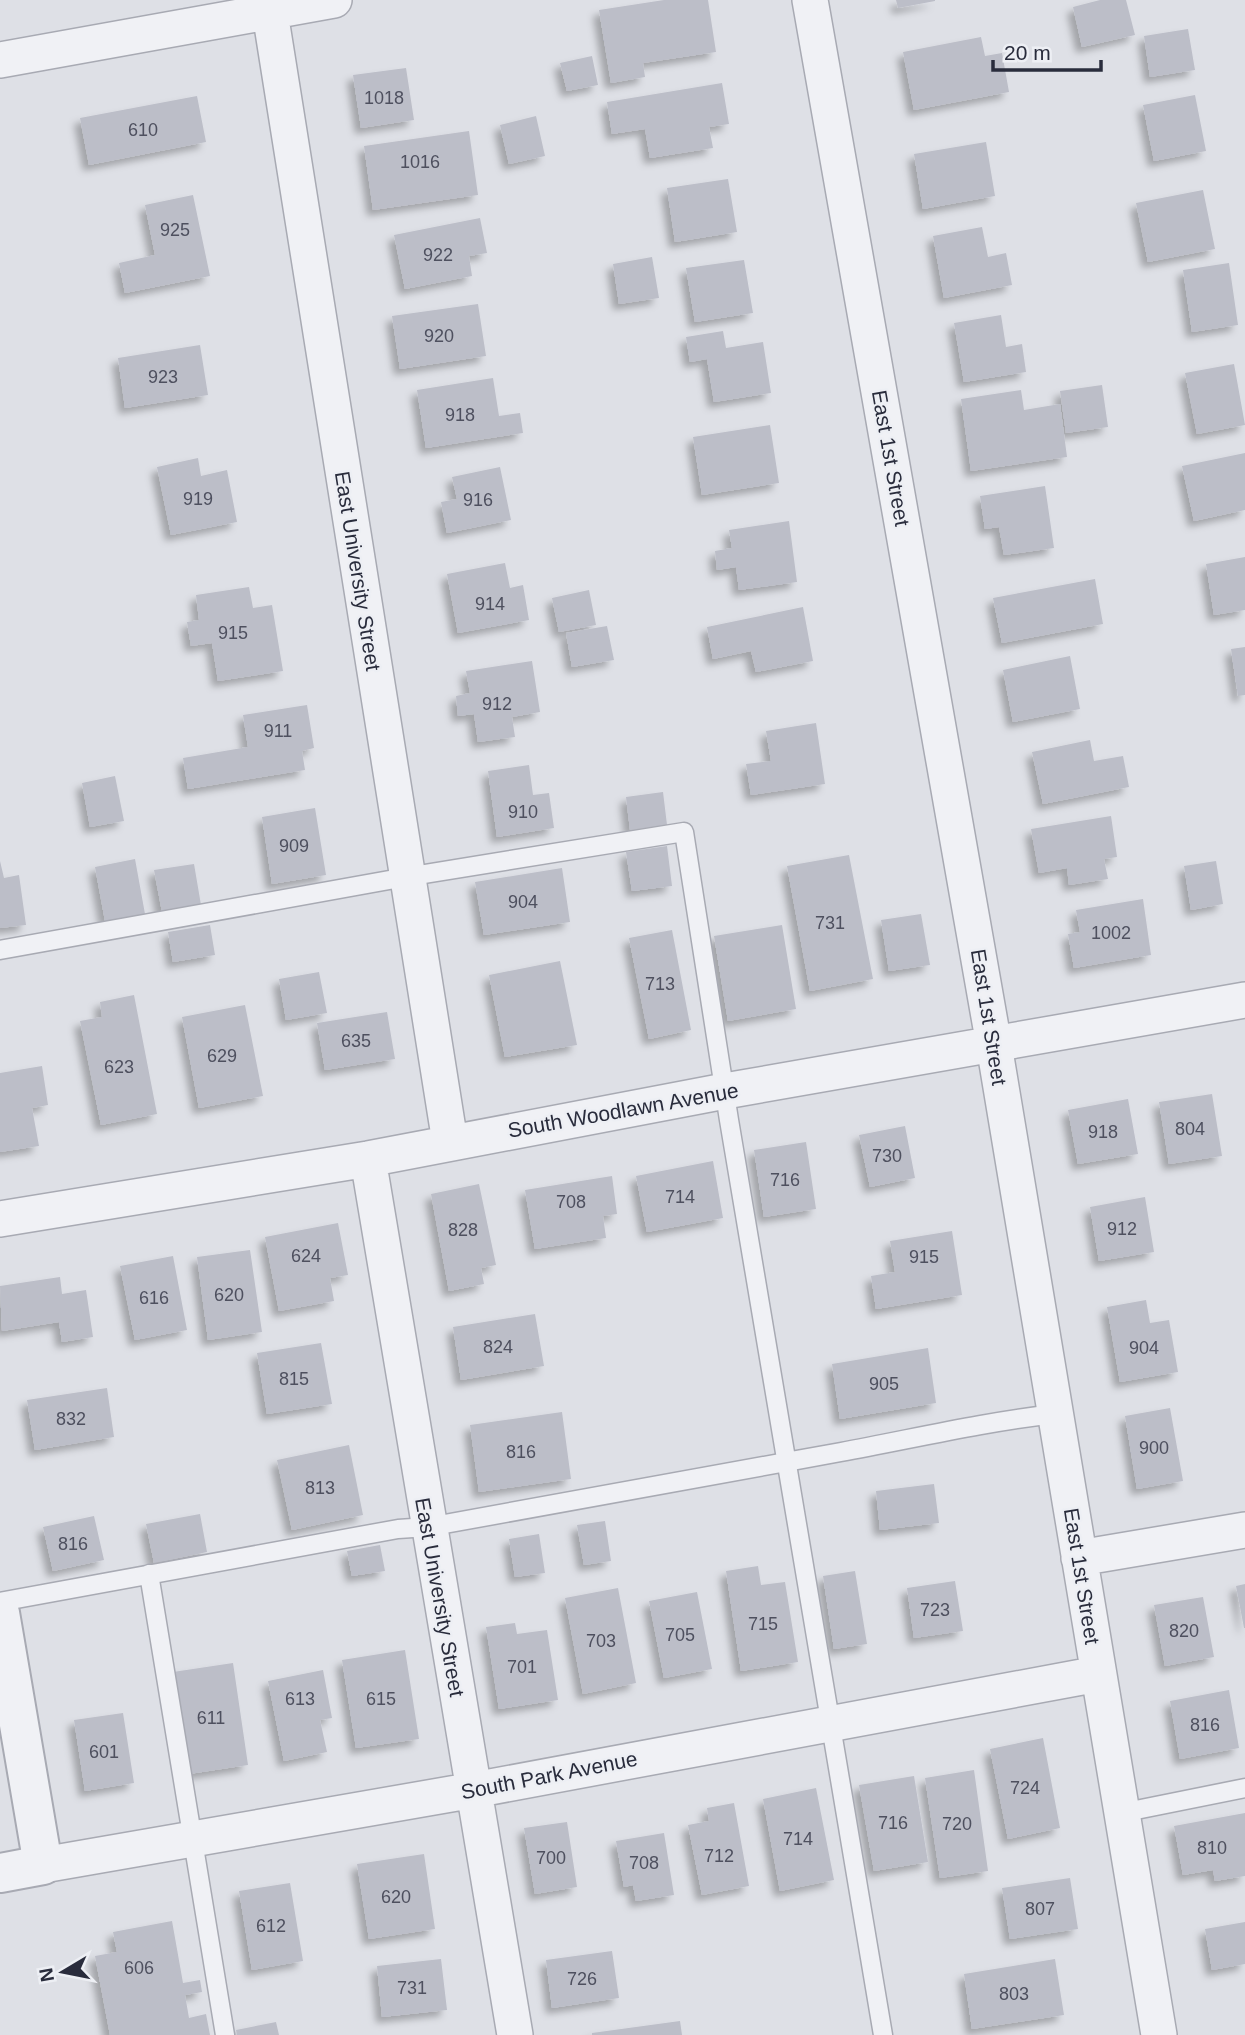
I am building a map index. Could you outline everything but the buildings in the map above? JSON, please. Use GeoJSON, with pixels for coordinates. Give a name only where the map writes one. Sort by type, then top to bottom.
{"type":"FeatureCollection","features":[{"type":"Feature","properties":{"kind":"street"},"geometry":{"type":"LineString","coordinates":[[0,60],[269,6],[334,0]]}},
{"type":"Feature","properties":{"kind":"street","name":"East 1st Street"},"geometry":{"type":"LineString","coordinates":[[810,0],[995,1045],[1159,2035]]}},
{"type":"Feature","properties":{"kind":"street","name":"East University Street"},"geometry":{"type":"LineString","coordinates":[[269,6],[450,1142]]}},
{"type":"Feature","properties":{"kind":"street","name":"South Woodlawn Avenue"},"geometry":{"type":"LineString","coordinates":[[0,1219],[368,1159],[725,1091],[1245,1000]]}},
{"type":"Feature","properties":{"kind":"street","name":"East University Street"},"geometry":{"type":"LineString","coordinates":[[368,1159],[515,2035]]}},
{"type":"Feature","properties":{"kind":"street"},"geometry":{"type":"LineString","coordinates":[[1079,1558],[1245,1530]]}},
{"type":"Feature","properties":{"kind":"street"},"geometry":{"type":"LineString","coordinates":[[0,1613],[43,1865]]}},
{"type":"Feature","properties":{"kind":"street","name":"South Park Avenue"},"geometry":{"type":"LineString","coordinates":[[0,1872],[474,1790],[1098,1674]]}},
{"type":"Feature","properties":{"kind":"lane"},"geometry":{"type":"LineString","coordinates":[[0,950],[406,877],[684,832],[884,2035]]}},
{"type":"Feature","properties":{"kind":"lane"},"geometry":{"type":"LineString","coordinates":[[0,1602],[398,1529],[428,1527],[788,1462],[1001,1420],[1055,1414]]}},
{"type":"Feature","properties":{"kind":"lane"},"geometry":{"type":"LineString","coordinates":[[149,1574],[225,2035]]}},
{"type":"Feature","properties":{"kind":"lane"},"geometry":{"type":"LineString","coordinates":[[1121,1813],[1245,1788]]}}]}
